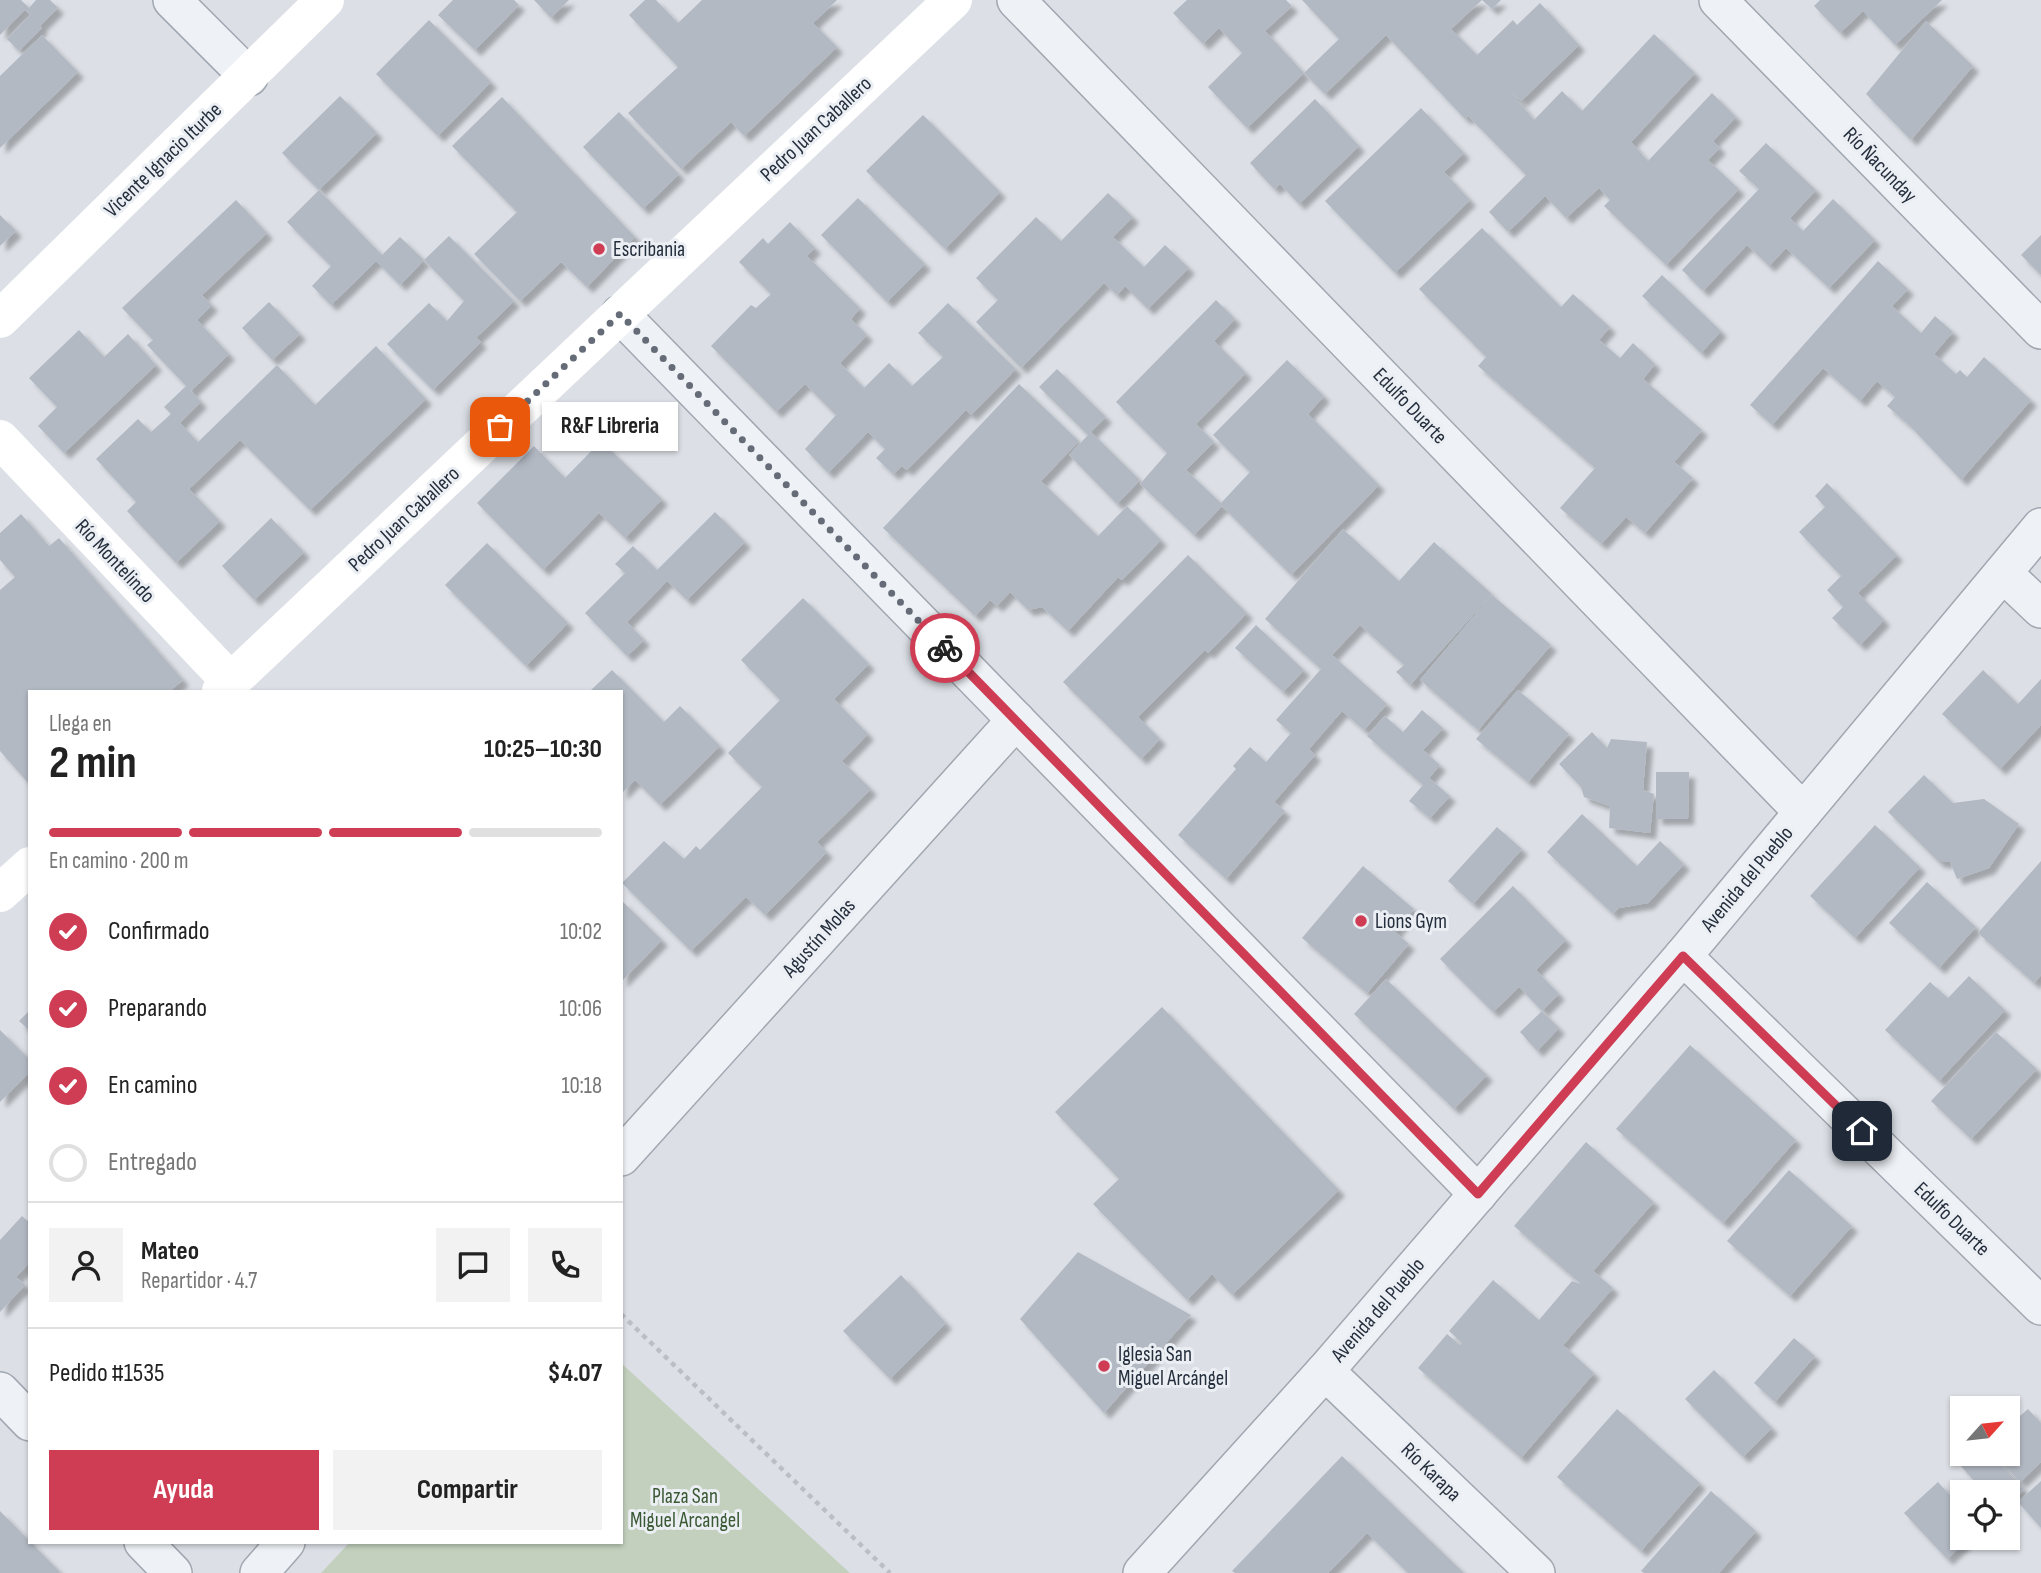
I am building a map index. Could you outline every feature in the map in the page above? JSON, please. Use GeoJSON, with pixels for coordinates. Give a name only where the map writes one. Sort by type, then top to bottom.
{"type":"FeatureCollection","features":[{"type":"Feature","properties":{"kind":"street"},"geometry":{"type":"LineString","coordinates":[[172,0],[250,77]]}},
{"type":"Feature","properties":{"kind":"street","name":"Vicente Ignacio Iturbe"},"geometry":{"type":"LineString","coordinates":[[0,319],[326,0]]}},
{"type":"Feature","properties":{"kind":"street","name":"Pedro Juan Caballero"},"geometry":{"type":"LineString","coordinates":[[226,687],[953,0]]}},
{"type":"Feature","properties":{"kind":"street","name":"Edulfo Duarte"},"geometry":{"type":"LineString","coordinates":[[1016,0],[1803,812]]}},
{"type":"Feature","properties":{"kind":"street","name":"Río Ñacunday"},"geometry":{"type":"LineString","coordinates":[[1718,0],[2041,330]]}},
{"type":"Feature","properties":{"kind":"street"},"geometry":{"type":"LineString","coordinates":[[620,314],[1478,1194]]}},
{"type":"Feature","properties":{"kind":"street","name":"Río Montelindo"},"geometry":{"type":"LineString","coordinates":[[0,439],[226,687]]}},
{"type":"Feature","properties":{"kind":"street","name":"Avenida del Pueblo"},"geometry":{"type":"LineString","coordinates":[[1142,1573],[1325,1371],[1683,956],[2041,527]]}},
{"type":"Feature","properties":{"kind":"street"},"geometry":{"type":"LineString","coordinates":[[2003,573],[2041,609]]}},
{"type":"Feature","properties":{"kind":"street","name":"Agustín Molas"},"geometry":{"type":"LineString","coordinates":[[623,1155],[1016,720]]}},
{"type":"Feature","properties":{"kind":"street"},"geometry":{"type":"LineString","coordinates":[[0,893],[28,868]]}},
{"type":"Feature","properties":{"kind":"street","name":"Edulfo Duarte"},"geometry":{"type":"LineString","coordinates":[[1683,956],[2041,1306]]}},
{"type":"Feature","properties":{"kind":"street","name":"Río Karapa"},"geometry":{"type":"LineString","coordinates":[[1325,1371],[1536,1573]]}},
{"type":"Feature","properties":{"kind":"street"},"geometry":{"type":"LineString","coordinates":[[0,1391],[28,1420]]}},
{"type":"Feature","properties":{"kind":"street"},"geometry":{"type":"LineString","coordinates":[[146,1544],[173,1573]]}},
{"type":"Feature","properties":{"kind":"street"},"geometry":{"type":"LineString","coordinates":[[259,1573],[284,1544]]}},
{"type":"Feature","properties":{"kind":"path"},"geometry":{"type":"LineString","coordinates":[[623,1316],[890,1573]]}},
{"type":"Feature","properties":{"kind":"green space","name":"Plaza San Miguel Arcangel"},"geometry":{"type":"Polygon","coordinates":[[[623,1365],[850,1573],[321,1573],[348,1544],[623,1544],[623,1365]]]}},
{"type":"Feature","properties":{"kind":"building"},"geometry":{"type":"Polygon","coordinates":[[[0,0],[21,0],[29,8],[36,0],[50,0],[58,8],[19,51],[7,39],[30,15],[25,10],[0,35],[0,0]]]}},
{"type":"Feature","properties":{"kind":"building"},"geometry":{"type":"Polygon","coordinates":[[[453,0],[514,0],[519,5],[475,50],[438,15],[453,0]]]}},
{"type":"Feature","properties":{"kind":"building"},"geometry":{"type":"Polygon","coordinates":[[[534,0],[569,0],[551,18],[534,0]]]}},
{"type":"Feature","properties":{"kind":"building"},"geometry":{"type":"Polygon","coordinates":[[[645,0],[656,0],[678,23],[702,0],[837,0],[813,23],[837,47],[744,136],[731,122],[681,169],[628,113],[678,67],[629,15],[645,0]]]}},
{"type":"Feature","properties":{"kind":"building"},"geometry":{"type":"Polygon","coordinates":[[[1187,0],[1286,0],[1292,6],[1265,31],[1304,73],[1247,128],[1208,87],[1242,53],[1219,28],[1203,44],[1173,13],[1187,0]]]}},
{"type":"Feature","properties":{"kind":"building"},"geometry":{"type":"Polygon","coordinates":[[[1302,0],[1482,0],[1451,29],[1477,55],[1513,20],[1517,25],[1540,3],[1579,45],[1521,101],[1507,88],[1534,120],[1562,91],[1582,111],[1654,34],[1695,73],[1631,142],[1648,161],[1712,93],[1736,117],[1713,141],[1720,148],[1708,160],[1739,189],[1666,265],[1604,206],[1610,200],[1599,188],[1566,218],[1545,196],[1508,232],[1489,212],[1526,175],[1468,116],[1465,119],[1386,35],[1325,94],[1304,73],[1339,39],[1302,0]]]}},
{"type":"Feature","properties":{"kind":"building"},"geometry":{"type":"Polygon","coordinates":[[[1482,0],[1501,0],[1492,9],[1482,0]]]}},
{"type":"Feature","properties":{"kind":"building"},"geometry":{"type":"Polygon","coordinates":[[[1820,0],[1942,0],[1895,45],[1863,11],[1840,33],[1814,6],[1820,0]]]}},
{"type":"Feature","properties":{"kind":"building"},"geometry":{"type":"Polygon","coordinates":[[[429,20],[491,82],[438,136],[376,74],[429,20]]]}},
{"type":"Feature","properties":{"kind":"building"},"geometry":{"type":"Polygon","coordinates":[[[1926,21],[1973,66],[1911,140],[1866,94],[1926,21]]]}},
{"type":"Feature","properties":{"kind":"building"},"geometry":{"type":"Polygon","coordinates":[[[42,35],[78,72],[0,148],[0,76],[42,35]]]}},
{"type":"Feature","properties":{"kind":"building"},"geometry":{"type":"Polygon","coordinates":[[[340,96],[377,133],[319,190],[282,153],[340,96]]]}},
{"type":"Feature","properties":{"kind":"building"},"geometry":{"type":"Polygon","coordinates":[[[502,97],[635,237],[587,287],[561,262],[520,301],[474,254],[517,212],[452,146],[502,97]]]}},
{"type":"Feature","properties":{"kind":"building"},"geometry":{"type":"Polygon","coordinates":[[[1315,99],[1359,146],[1299,204],[1280,184],[1274,189],[1250,163],[1315,99]]]}},
{"type":"Feature","properties":{"kind":"building"},"geometry":{"type":"Polygon","coordinates":[[[1421,108],[1464,153],[1444,172],[1470,200],[1395,273],[1325,201],[1421,108]]]}},
{"type":"Feature","properties":{"kind":"building"},"geometry":{"type":"Polygon","coordinates":[[[619,112],[679,174],[643,209],[583,147],[619,112]]]}},
{"type":"Feature","properties":{"kind":"building"},"geometry":{"type":"Polygon","coordinates":[[[923,115],[1000,192],[945,249],[866,171],[923,115]]]}},
{"type":"Feature","properties":{"kind":"building"},"geometry":{"type":"Polygon","coordinates":[[[1766,143],[1816,190],[1790,218],[1803,231],[1833,199],[1875,240],[1829,288],[1786,248],[1769,266],[1747,245],[1703,291],[1682,270],[1759,189],[1739,171],[1766,143]]]}},
{"type":"Feature","properties":{"kind":"building"},"geometry":{"type":"Polygon","coordinates":[[[319,190],[382,255],[400,237],[424,260],[400,285],[376,261],[331,305],[312,286],[331,266],[287,222],[319,190]]]}},
{"type":"Feature","properties":{"kind":"building"},"geometry":{"type":"Polygon","coordinates":[[[1108,193],[1133,217],[1113,237],[1144,267],[1165,245],[1189,268],[1148,309],[1125,286],[1117,295],[1104,283],[1021,368],[976,322],[998,300],[976,278],[1036,217],[1061,241],[1108,193]]]}},
{"type":"Feature","properties":{"kind":"building"},"geometry":{"type":"Polygon","coordinates":[[[858,198],[925,264],[887,302],[821,235],[858,198]]]}},
{"type":"Feature","properties":{"kind":"building"},"geometry":{"type":"Polygon","coordinates":[[[236,200],[267,233],[202,295],[212,305],[197,320],[229,354],[191,391],[201,402],[180,423],[198,442],[277,365],[315,405],[376,346],[426,399],[310,510],[240,440],[189,489],[220,521],[176,563],[127,511],[136,502],[96,459],[138,419],[151,432],[171,414],[164,407],[186,386],[147,345],[153,340],[122,308],[236,200]]]}},
{"type":"Feature","properties":{"kind":"building"},"geometry":{"type":"Polygon","coordinates":[[[0,215],[16,231],[0,246],[0,215]]]}},
{"type":"Feature","properties":{"kind":"building"},"geometry":{"type":"Polygon","coordinates":[[[790,222],[815,248],[807,256],[860,308],[851,319],[867,335],[840,363],[864,388],[889,363],[912,386],[943,357],[918,333],[948,303],[1016,369],[971,415],[966,410],[907,470],[902,466],[893,474],[876,458],[885,449],[868,432],[828,473],[805,449],[836,415],[805,384],[776,412],[711,346],[751,305],[756,308],[771,294],[739,262],[763,238],[768,244],[790,222]]]}},
{"type":"Feature","properties":{"kind":"building"},"geometry":{"type":"Polygon","coordinates":[[[1482,228],[1561,307],[1573,294],[1610,327],[1599,340],[1620,358],[1633,343],[1655,364],[1643,379],[1702,430],[1674,462],[1693,478],[1645,533],[1626,517],[1601,544],[1560,508],[1595,468],[1478,366],[1486,357],[1419,289],[1482,228]]]}},
{"type":"Feature","properties":{"kind":"building"},"geometry":{"type":"Polygon","coordinates":[[[2041,235],[2041,275],[2021,255],[2041,235]]]}},
{"type":"Feature","properties":{"kind":"building"},"geometry":{"type":"Polygon","coordinates":[[[449,236],[514,301],[476,338],[481,342],[433,390],[387,344],[429,303],[447,321],[464,301],[424,260],[449,236]]]}},
{"type":"Feature","properties":{"kind":"building"},"geometry":{"type":"Polygon","coordinates":[[[1878,261],[1908,289],[1892,306],[1921,333],[1935,316],[1953,332],[1934,354],[1956,374],[1960,370],[1967,377],[1984,357],[2031,400],[1961,480],[1910,426],[1887,406],[1895,397],[1877,381],[1860,401],[1823,368],[1772,425],[1750,405],[1878,261]]]}},
{"type":"Feature","properties":{"kind":"building"},"geometry":{"type":"Polygon","coordinates":[[[1662,275],[1721,331],[1701,353],[1642,296],[1662,275]]]}},
{"type":"Feature","properties":{"kind":"building"},"geometry":{"type":"Polygon","coordinates":[[[1216,300],[1235,319],[1214,341],[1246,373],[1196,424],[1214,442],[1186,470],[1221,503],[1250,472],[1213,435],[1287,360],[1324,396],[1308,414],[1379,485],[1291,575],[1222,506],[1194,535],[1140,484],[1167,453],[1116,402],[1216,300]]]}},
{"type":"Feature","properties":{"kind":"building"},"geometry":{"type":"Polygon","coordinates":[[[269,302],[300,334],[272,360],[242,328],[269,302]]]}},
{"type":"Feature","properties":{"kind":"building"},"geometry":{"type":"Polygon","coordinates":[[[79,330],[104,357],[128,334],[156,365],[64,453],[38,426],[57,407],[29,378],[79,330]]]}},
{"type":"Feature","properties":{"kind":"building"},"geometry":{"type":"Polygon","coordinates":[[[1057,369],[1106,417],[1091,432],[1140,480],[1117,504],[1069,455],[1088,435],[1039,387],[1057,369]]]}},
{"type":"Feature","properties":{"kind":"building"},"geometry":{"type":"Polygon","coordinates":[[[1019,384],[1079,441],[1041,481],[1098,536],[1127,506],[1161,540],[1122,580],[1118,577],[1068,631],[1042,607],[1028,610],[1010,592],[997,606],[990,600],[975,616],[883,528],[1019,384]]]}},
{"type":"Feature","properties":{"kind":"building"},"geometry":{"type":"Polygon","coordinates":[[[601,441],[662,499],[625,538],[599,513],[543,570],[477,503],[534,446],[565,478],[601,441]]]}},
{"type":"Feature","properties":{"kind":"building"},"geometry":{"type":"Polygon","coordinates":[[[1827,483],[1897,555],[1858,593],[1884,620],[1860,645],[1832,618],[1843,607],[1827,590],[1841,576],[1799,532],[1825,507],[1815,496],[1827,483]]]}},
{"type":"Feature","properties":{"kind":"building"},"geometry":{"type":"Polygon","coordinates":[[[715,512],[745,542],[687,600],[667,581],[627,622],[644,640],[627,656],[585,613],[625,573],[615,564],[633,546],[657,570],[715,512]]]}},
{"type":"Feature","properties":{"kind":"building"},"geometry":{"type":"Polygon","coordinates":[[[21,514],[49,546],[59,538],[183,680],[171,690],[28,690],[28,783],[0,751],[0,590],[15,577],[0,560],[0,533],[21,514]]]}},
{"type":"Feature","properties":{"kind":"building"},"geometry":{"type":"Polygon","coordinates":[[[271,518],[304,552],[254,600],[222,566],[271,518]]]}},
{"type":"Feature","properties":{"kind":"building"},"geometry":{"type":"Polygon","coordinates":[[[1343,529],[1399,581],[1434,542],[1492,594],[1410,685],[1396,672],[1404,665],[1360,625],[1332,655],[1387,704],[1364,730],[1342,711],[1309,749],[1315,755],[1274,802],[1285,811],[1226,879],[1178,835],[1236,769],[1233,766],[1250,747],[1266,762],[1291,733],[1276,720],[1321,669],[1265,619],[1343,529]]]}},
{"type":"Feature","properties":{"kind":"building"},"geometry":{"type":"Polygon","coordinates":[[[487,543],[568,623],[526,666],[445,585],[487,543]]]}},
{"type":"Feature","properties":{"kind":"building"},"geometry":{"type":"Polygon","coordinates":[[[1188,555],[1247,613],[1208,653],[1205,650],[1138,717],[1160,739],[1141,759],[1063,682],[1188,555]]]}},
{"type":"Feature","properties":{"kind":"building"},"geometry":{"type":"Polygon","coordinates":[[[1492,595],[1551,645],[1478,730],[1420,680],[1492,595]]]}},
{"type":"Feature","properties":{"kind":"building"},"geometry":{"type":"Polygon","coordinates":[[[803,598],[869,664],[834,699],[868,734],[842,761],[871,789],[817,842],[827,852],[765,915],[746,897],[691,951],[623,882],[664,841],[684,859],[696,846],[700,850],[762,787],[728,753],[780,700],[741,660],[803,598]]]}},
{"type":"Feature","properties":{"kind":"building"},"geometry":{"type":"Polygon","coordinates":[[[1256,625],[1304,670],[1283,692],[1235,648],[1256,625]]]}},
{"type":"Feature","properties":{"kind":"building"},"geometry":{"type":"Polygon","coordinates":[[[612,670],[664,722],[680,706],[720,746],[660,805],[635,780],[623,792],[623,690],[591,690],[612,670]]]}},
{"type":"Feature","properties":{"kind":"building"},"geometry":{"type":"Polygon","coordinates":[[[1983,670],[2018,704],[2041,679],[2041,725],[2000,769],[1942,714],[1983,670]]]}},
{"type":"Feature","properties":{"kind":"building"},"geometry":{"type":"Polygon","coordinates":[[[1518,690],[1569,734],[1528,782],[1476,739],[1518,690]]]}},
{"type":"Feature","properties":{"kind":"building"},"geometry":{"type":"Polygon","coordinates":[[[1422,710],[1443,728],[1423,750],[1440,765],[1429,778],[1450,796],[1430,818],[1409,801],[1423,785],[1367,736],[1385,716],[1403,732],[1422,710]]]}},
{"type":"Feature","properties":{"kind":"building"},"geometry":{"type":"Polygon","coordinates":[[[1592,732],[1607,748],[1611,739],[1647,742],[1643,790],[1654,794],[1650,833],[1609,828],[1610,806],[1584,797],[1581,787],[1559,764],[1592,732]]]}},
{"type":"Feature","properties":{"kind":"building"},"geometry":{"type":"Polygon","coordinates":[[[1656,772],[1689,772],[1688,819],[1656,819],[1656,772]]]}},
{"type":"Feature","properties":{"kind":"building"},"geometry":{"type":"Polygon","coordinates":[[[1924,775],[1953,803],[1984,799],[2019,824],[1989,868],[1957,879],[1950,862],[1939,862],[1888,812],[1924,775]]]}},
{"type":"Feature","properties":{"kind":"building"},"geometry":{"type":"Polygon","coordinates":[[[1582,814],[1637,866],[1660,841],[1684,864],[1648,903],[1619,908],[1613,914],[1547,852],[1582,814]]]}},
{"type":"Feature","properties":{"kind":"building"},"geometry":{"type":"Polygon","coordinates":[[[1875,825],[1920,867],[1855,938],[1810,896],[1875,825]]]}},
{"type":"Feature","properties":{"kind":"building"},"geometry":{"type":"Polygon","coordinates":[[[1497,827],[1522,849],[1473,904],[1448,881],[1497,827]]]}},
{"type":"Feature","properties":{"kind":"building"},"geometry":{"type":"Polygon","coordinates":[[[2041,861],[2041,975],[2034,983],[1978,933],[2041,861]]]}},
{"type":"Feature","properties":{"kind":"building","name":"Lions Gym"},"geometry":{"type":"Polygon","coordinates":[[[1363,866],[1414,909],[1395,932],[1409,944],[1367,993],[1302,938],[1363,866]]]}},
{"type":"Feature","properties":{"kind":"building"},"geometry":{"type":"Polygon","coordinates":[[[1927,882],[1976,927],[1939,968],[1889,923],[1927,882]]]}},
{"type":"Feature","properties":{"kind":"building"},"geometry":{"type":"Polygon","coordinates":[[[1513,886],[1566,940],[1536,970],[1559,994],[1542,1011],[1519,987],[1493,1012],[1440,959],[1513,886]]]}},
{"type":"Feature","properties":{"kind":"building"},"geometry":{"type":"Polygon","coordinates":[[[623,902],[662,940],[623,980],[623,902]]]}},
{"type":"Feature","properties":{"kind":"building"},"geometry":{"type":"Polygon","coordinates":[[[1969,976],[2005,1010],[1939,1081],[1885,1030],[1930,982],[1948,998],[1969,976]]]}},
{"type":"Feature","properties":{"kind":"building"},"geometry":{"type":"Polygon","coordinates":[[[1386,979],[1487,1075],[1454,1109],[1354,1014],[1386,979]]]}},
{"type":"Feature","properties":{"kind":"building"},"geometry":{"type":"Polygon","coordinates":[[[1162,1007],[1339,1190],[1232,1295],[1212,1274],[1187,1300],[1093,1204],[1119,1179],[1055,1112],[1162,1007]]]}},
{"type":"Feature","properties":{"kind":"building"},"geometry":{"type":"Polygon","coordinates":[[[1542,1011],[1559,1028],[1537,1051],[1520,1032],[1542,1011]]]}},
{"type":"Feature","properties":{"kind":"building"},"geometry":{"type":"Polygon","coordinates":[[[28,1012],[28,1029],[19,1021],[28,1012]]]}},
{"type":"Feature","properties":{"kind":"building"},"geometry":{"type":"Polygon","coordinates":[[[0,1030],[28,1058],[28,1074],[0,1102],[0,1030]]]}},
{"type":"Feature","properties":{"kind":"building"},"geometry":{"type":"Polygon","coordinates":[[[1996,1032],[2037,1069],[1971,1139],[1931,1101],[1996,1032]]]}},
{"type":"Feature","properties":{"kind":"building"},"geometry":{"type":"Polygon","coordinates":[[[1690,1045],[1796,1140],[1723,1223],[1616,1129],[1690,1045]]]}},
{"type":"Feature","properties":{"kind":"building"},"geometry":{"type":"Polygon","coordinates":[[[1586,1142],[1654,1202],[1593,1271],[1613,1288],[1563,1345],[1594,1373],[1521,1458],[1418,1368],[1447,1334],[1460,1345],[1462,1343],[1449,1331],[1493,1280],[1539,1320],[1572,1281],[1581,1284],[1514,1226],[1586,1142]]]}},
{"type":"Feature","properties":{"kind":"building"},"geometry":{"type":"Polygon","coordinates":[[[1789,1170],[1852,1226],[1790,1296],[1727,1241],[1789,1170]]]}},
{"type":"Feature","properties":{"kind":"building"},"geometry":{"type":"Polygon","coordinates":[[[22,1216],[28,1221],[28,1264],[16,1277],[25,1285],[0,1312],[0,1240],[22,1216]]]}},
{"type":"Feature","properties":{"kind":"building","name":"Iglesia San Miguel Arcángel"},"geometry":{"type":"Polygon","coordinates":[[[1078,1252],[1191,1315],[1104,1413],[1020,1319],[1078,1252]]]}},
{"type":"Feature","properties":{"kind":"building"},"geometry":{"type":"Polygon","coordinates":[[[901,1275],[946,1323],[890,1379],[843,1331],[901,1275]]]}},
{"type":"Feature","properties":{"kind":"building"},"geometry":{"type":"Polygon","coordinates":[[[1794,1338],[1815,1356],[1775,1402],[1754,1383],[1794,1338]]]}},
{"type":"Feature","properties":{"kind":"building"},"geometry":{"type":"Polygon","coordinates":[[[1714,1370],[1772,1428],[1743,1457],[1685,1399],[1714,1370]]]}},
{"type":"Feature","properties":{"kind":"building"},"geometry":{"type":"Polygon","coordinates":[[[1617,1409],[1700,1483],[1641,1551],[1557,1477],[1617,1409]]]}},
{"type":"Feature","properties":{"kind":"building"},"geometry":{"type":"Polygon","coordinates":[[[2028,1409],[2041,1423],[2041,1462],[2020,1482],[2005,1466],[2020,1466],[2020,1416],[2028,1409]]]}},
{"type":"Feature","properties":{"kind":"building"},"geometry":{"type":"Polygon","coordinates":[[[1342,1456],[1464,1573],[1408,1573],[1367,1533],[1328,1573],[1232,1571],[1342,1456]]]}},
{"type":"Feature","properties":{"kind":"building"},"geometry":{"type":"Polygon","coordinates":[[[1961,1466],[2003,1466],[2015,1480],[1973,1480],[1961,1466]]]}},
{"type":"Feature","properties":{"kind":"building"},"geometry":{"type":"Polygon","coordinates":[[[2041,1481],[2041,1528],[2020,1504],[2020,1500],[2041,1481]]]}},
{"type":"Feature","properties":{"kind":"building"},"geometry":{"type":"Polygon","coordinates":[[[1938,1482],[1950,1495],[1950,1550],[1957,1550],[1947,1559],[1904,1513],[1938,1482]]]}},
{"type":"Feature","properties":{"kind":"building"},"geometry":{"type":"Polygon","coordinates":[[[1711,1491],[1756,1531],[1719,1573],[1641,1571],[1711,1491]]]}},
{"type":"Feature","properties":{"kind":"building"},"geometry":{"type":"Polygon","coordinates":[[[0,1511],[28,1539],[28,1544],[32,1544],[60,1572],[0,1573],[0,1511]]]}},
{"type":"Feature","properties":{"kind":"way so far"},"geometry":{"type":"LineString","coordinates":[[500,427],[620,314],[945,648]]}},
{"type":"Feature","properties":{"kind":"place","name":"Escribania"},"geometry":{"type":"Point","coordinates":[599,249]}},
{"type":"Feature","properties":{"kind":"place","name":"R&F Libreria"},"geometry":{"type":"Point","coordinates":[500,427]}},
{"type":"Feature","properties":{"kind":"place","name":"Lions Gym"},"geometry":{"type":"Point","coordinates":[1361,921]}},
{"type":"Feature","properties":{"kind":"place","name":"Iglesia San Miguel Arcángel"},"geometry":{"type":"Point","coordinates":[1104,1366]}},
{"type":"Feature","properties":{"kind":"route"},"geometry":{"type":"LineString","coordinates":[[945,648],[1478,1194],[1683,956],[1862,1131]]}}]}
